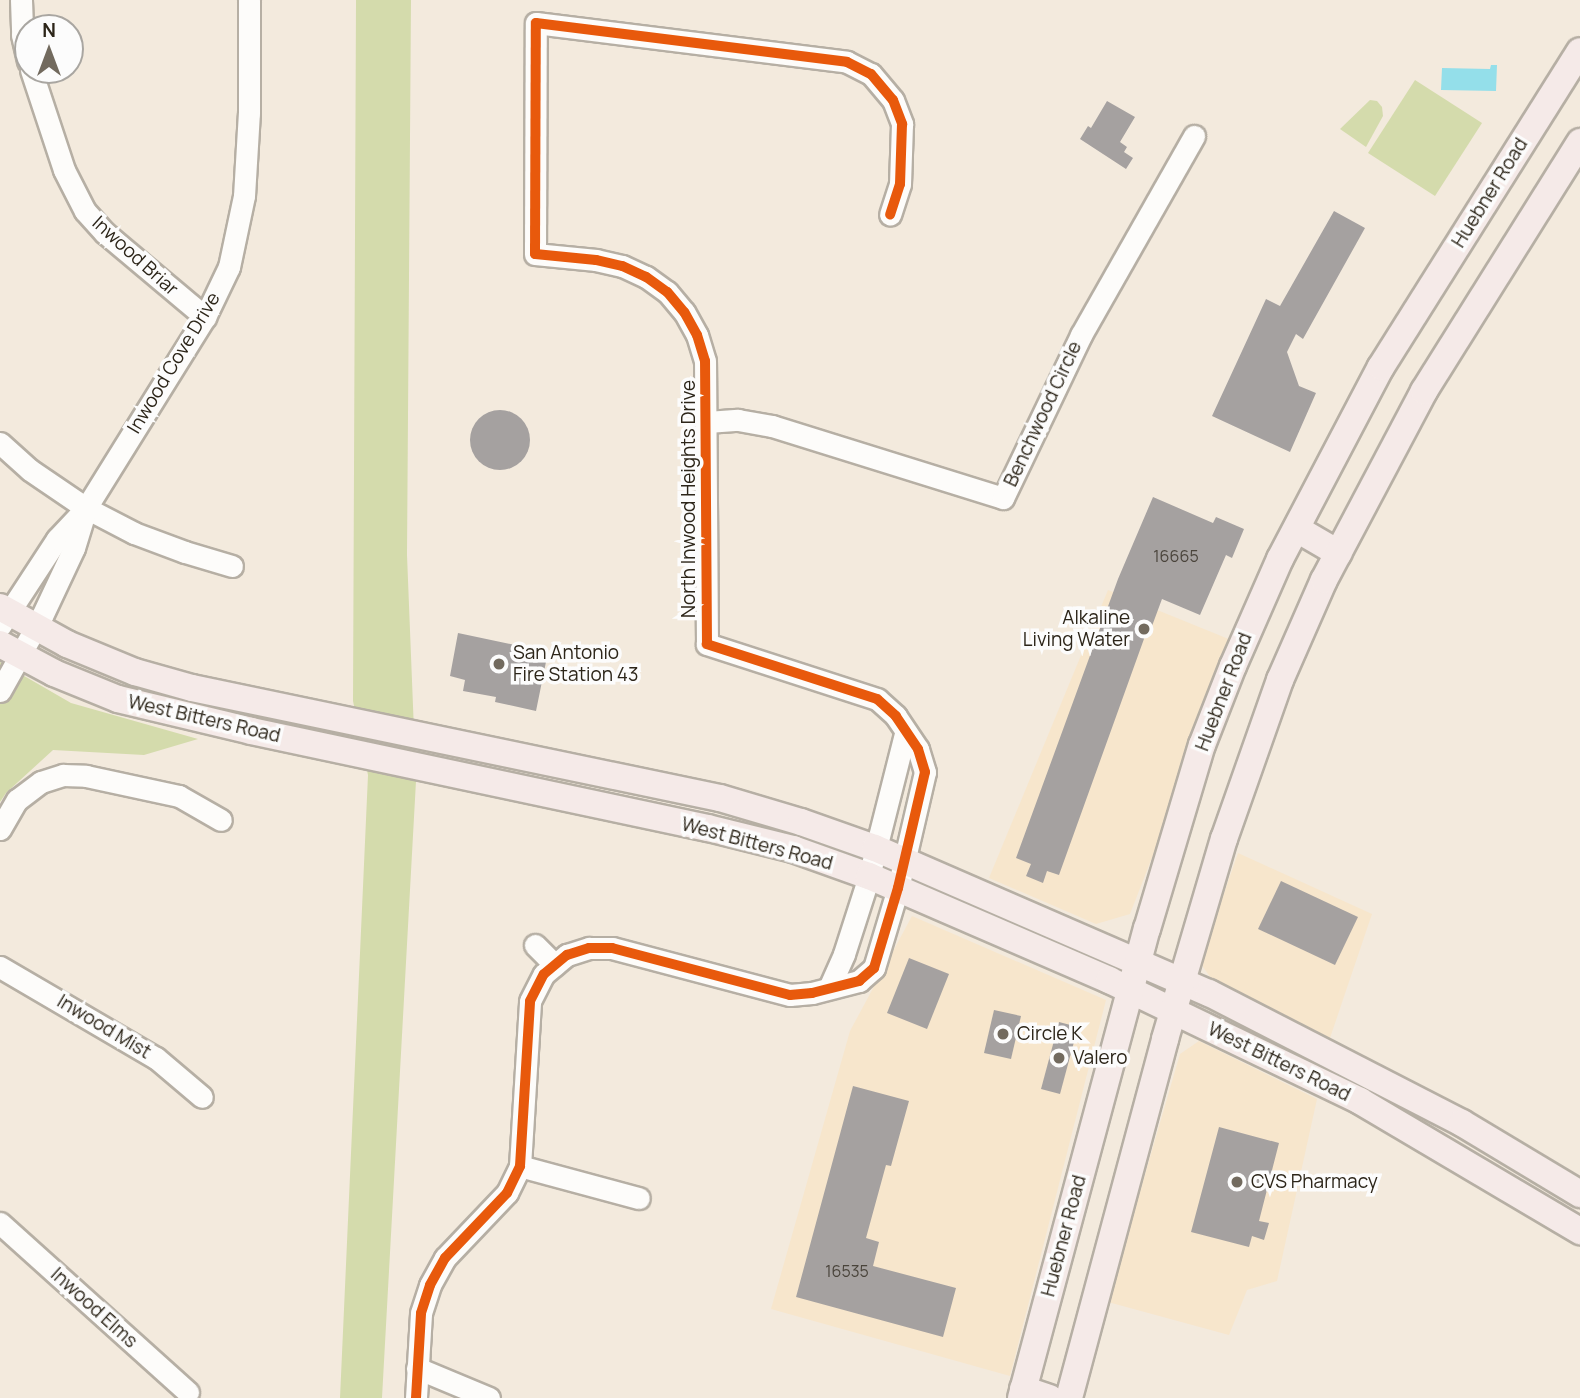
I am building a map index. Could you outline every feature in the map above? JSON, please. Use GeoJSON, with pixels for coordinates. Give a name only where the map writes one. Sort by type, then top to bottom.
{"type":"FeatureCollection","features":[{"type":"Feature","properties":{"kind":"main road","name":"Huebner Road"},"geometry":{"type":"LineString","coordinates":[[1022,1393],[1130,990],[1202,745],[1253,620],[1280,559],[1381,367],[1580,51]]}},
{"type":"Feature","properties":{"kind":"main road"},"geometry":{"type":"LineString","coordinates":[[1069,1398],[1173,1011],[1224,839],[1280,680],[1338,553],[1424,390],[1580,142]]}},
{"type":"Feature","properties":{"kind":"main road"},"geometry":{"type":"LineString","coordinates":[[1297,529],[1338,553]]}},
{"type":"Feature","properties":{"kind":"main road","name":"West Bitters Road"},"geometry":{"type":"LineString","coordinates":[[3,615],[135,672],[192,688],[720,799],[802,822],[875,848],[1182,981],[1462,1123],[1580,1195]]}},
{"type":"Feature","properties":{"kind":"main road","name":"West Bitters Road"},"geometry":{"type":"LineString","coordinates":[[11,650],[54,673],[118,699],[183,716],[708,828],[793,849],[869,877],[1130,990],[1360,1101],[1444,1148],[1580,1231]]}},
{"type":"Feature","properties":{"kind":"main road"},"geometry":{"type":"LineString","coordinates":[[1444,1148],[1462,1123]]}},
{"type":"Feature","properties":{"kind":"main road"},"geometry":{"type":"LineString","coordinates":[[1022,1393],[1049,1398]]}},
{"type":"Feature","properties":{"kind":"street","name":"Inwood Cove Drive"},"geometry":{"type":"LineString","coordinates":[[3,615],[48,552],[86,508],[205,317],[229,267],[244,196],[249,113],[249,0]]}},
{"type":"Feature","properties":{"kind":"street","name":"North Inwood Heights Drive"},"geometry":{"type":"LineString","coordinates":[[877,957],[898,888],[923,783],[925,772],[918,749],[905,734],[896,716],[877,699],[862,692],[706,645],[708,385],[701,348],[684,312],[667,292],[646,277],[621,265],[535,254],[536,23],[847,62],[871,74],[893,100],[902,124],[900,184],[890,214]]}},
{"type":"Feature","properties":{"kind":"street","name":"Inwood Briar"},"geometry":{"type":"LineString","coordinates":[[36,84],[64,170],[85,211],[105,233],[205,317]]}},
{"type":"Feature","properties":{"kind":"street","name":"Benchwood Circle"},"geometry":{"type":"LineString","coordinates":[[708,422],[738,420],[772,426],[1003,498],[1081,335],[1194,136]]}},
{"type":"Feature","properties":{"kind":"street"},"geometry":{"type":"LineString","coordinates":[[0,443],[30,470],[86,508],[134,533],[232,566]]}},
{"type":"Feature","properties":{"kind":"street","name":"Inwood Cove Drive"},"geometry":{"type":"LineString","coordinates":[[0,691],[11,650],[37,628],[68,562],[86,508]]}},
{"type":"Feature","properties":{"kind":"street"},"geometry":{"type":"LineString","coordinates":[[48,552],[68,562]]}},
{"type":"Feature","properties":{"kind":"street"},"geometry":{"type":"LineString","coordinates":[[829,988],[847,945],[869,877],[905,734]]}},
{"type":"Feature","properties":{"kind":"street"},"geometry":{"type":"LineString","coordinates":[[894,774],[923,783]]}},
{"type":"Feature","properties":{"kind":"street"},"geometry":{"type":"LineString","coordinates":[[0,829],[17,800],[41,782],[63,775],[86,776],[179,796],[221,820]]}},
{"type":"Feature","properties":{"kind":"street"},"geometry":{"type":"LineString","coordinates":[[535,945],[555,965]]}},
{"type":"Feature","properties":{"kind":"street"},"geometry":{"type":"LineString","coordinates":[[416,1398],[421,1313],[430,1285],[445,1258],[507,1194],[520,1166],[530,1001],[544,974],[567,955],[589,948],[612,948],[790,995],[859,981],[874,968],[877,957],[847,945]]}},
{"type":"Feature","properties":{"kind":"street","name":"Inwood Mist"},"geometry":{"type":"LineString","coordinates":[[0,967],[156,1058],[202,1097]]}},
{"type":"Feature","properties":{"kind":"street"},"geometry":{"type":"LineString","coordinates":[[520,1166],[639,1198]]}},
{"type":"Feature","properties":{"kind":"street","name":"Inwood Elms"},"geometry":{"type":"LineString","coordinates":[[0,1223],[188,1392]]}},
{"type":"Feature","properties":{"kind":"street"},"geometry":{"type":"LineString","coordinates":[[417,1368],[489,1398]]}},
{"type":"Feature","properties":{"kind":"shaded area"},"geometry":{"type":"Polygon","coordinates":[[[1108,590],[1236,642],[1130,914],[1096,924],[989,878],[1108,590]]]}},
{"type":"Feature","properties":{"kind":"shaded area"},"geometry":{"type":"Polygon","coordinates":[[[1238,853],[1372,914],[1330,1038],[1211,978],[1203,967],[1203,953],[1238,853]]]}},
{"type":"Feature","properties":{"kind":"shaded area"},"geometry":{"type":"Polygon","coordinates":[[[912,916],[1106,1000],[1010,1376],[771,1309],[850,1031],[912,916]]]}},
{"type":"Feature","properties":{"kind":"shaded area"},"geometry":{"type":"Polygon","coordinates":[[[1199,1041],[1317,1099],[1277,1281],[1247,1290],[1229,1335],[1108,1302],[1180,1054],[1199,1041]]]}},
{"type":"Feature","properties":{"kind":"green space"},"geometry":{"type":"Polygon","coordinates":[[[356,0],[411,0],[407,555],[416,781],[382,1398],[340,1398],[368,775],[353,701],[356,0]]]}},
{"type":"Feature","properties":{"kind":"green space"},"geometry":{"type":"Polygon","coordinates":[[[1415,80],[1482,123],[1435,196],[1368,153],[1415,80]]]}},
{"type":"Feature","properties":{"kind":"green space"},"geometry":{"type":"Polygon","coordinates":[[[1370,100],[1377,101],[1382,107],[1383,116],[1366,147],[1340,129],[1370,100]]]}},
{"type":"Feature","properties":{"kind":"green space"},"geometry":{"type":"Polygon","coordinates":[[[0,662],[71,703],[198,739],[144,755],[53,750],[6,793],[0,802],[0,662]]]}},
{"type":"Feature","properties":{"kind":"water"},"geometry":{"type":"Polygon","coordinates":[[[1491,65],[1497,65],[1496,91],[1441,90],[1442,68],[1490,69],[1491,65]]]}},
{"type":"Feature","properties":{"kind":"building"},"geometry":{"type":"Polygon","coordinates":[[[1107,101],[1135,117],[1120,142],[1127,147],[1124,152],[1133,158],[1126,169],[1080,139],[1088,126],[1091,128],[1107,101]]]}},
{"type":"Feature","properties":{"kind":"building"},"geometry":{"type":"Polygon","coordinates":[[[1334,211],[1365,228],[1303,339],[1296,334],[1287,352],[1299,386],[1316,393],[1290,452],[1212,416],[1266,299],[1280,306],[1334,211]]]}},
{"type":"Feature","properties":{"kind":"building"},"geometry":{"type":"Polygon","coordinates":[[[500,410],[521,419],[530,440],[521,461],[500,470],[479,461],[470,440],[479,419],[500,410]]]}},
{"type":"Feature","properties":{"kind":"building"},"geometry":{"type":"Polygon","coordinates":[[[1153,497],[1213,523],[1216,517],[1244,529],[1232,558],[1226,555],[1200,615],[1162,599],[1152,626],[1149,625],[1059,875],[1047,871],[1043,883],[1026,876],[1031,864],[1016,858],[1118,579],[1153,497]]]}},
{"type":"Feature","properties":{"kind":"building","name":"San Antonio Fire Station 43"},"geometry":{"type":"Polygon","coordinates":[[[458,633],[548,652],[536,711],[495,702],[496,697],[463,691],[465,680],[450,676],[458,633]]]}},
{"type":"Feature","properties":{"kind":"building"},"geometry":{"type":"Polygon","coordinates":[[[1281,881],[1358,917],[1335,965],[1258,929],[1281,881]]]}},
{"type":"Feature","properties":{"kind":"building"},"geometry":{"type":"Polygon","coordinates":[[[909,958],[949,974],[927,1029],[887,1013],[909,958]]]}},
{"type":"Feature","properties":{"kind":"building","name":"Circle K"},"geometry":{"type":"Polygon","coordinates":[[[994,1010],[1021,1016],[1011,1059],[984,1053],[994,1010]]]}},
{"type":"Feature","properties":{"kind":"building","name":"Valero"},"geometry":{"type":"Polygon","coordinates":[[[1059,1022],[1078,1027],[1060,1094],[1041,1089],[1059,1022]]]}},
{"type":"Feature","properties":{"kind":"building"},"geometry":{"type":"Polygon","coordinates":[[[853,1086],[909,1101],[891,1166],[886,1165],[866,1238],[879,1242],[873,1266],[956,1288],[943,1337],[796,1297],[853,1086]]]}},
{"type":"Feature","properties":{"kind":"building","name":"CVS Pharmacy"},"geometry":{"type":"Polygon","coordinates":[[[1219,1127],[1279,1143],[1259,1221],[1269,1223],[1264,1240],[1252,1236],[1249,1247],[1191,1232],[1219,1127]]]}},
{"type":"Feature","properties":{"kind":"cycle path"},"geometry":{"type":"LineString","coordinates":[[416,1398],[421,1313],[430,1285],[445,1258],[507,1193],[520,1166],[530,1001],[544,974],[567,955],[589,948],[612,948],[790,995],[812,993],[859,981],[874,968],[898,888],[925,772],[918,749],[896,716],[877,699],[707,644],[705,361],[697,335],[684,312],[667,292],[646,277],[622,266],[596,260],[535,254],[536,23],[847,62],[871,74],[893,100],[902,124],[900,184],[890,214]]}},
{"type":"Feature","properties":{"kind":"place","name":"Alkaline Living Water"},"geometry":{"type":"Point","coordinates":[1144,629]}},
{"type":"Feature","properties":{"kind":"place","name":"San Antonio Fire Station 43"},"geometry":{"type":"Point","coordinates":[499,664]}},
{"type":"Feature","properties":{"kind":"place","name":"Circle K"},"geometry":{"type":"Point","coordinates":[1003,1034]}},
{"type":"Feature","properties":{"kind":"place","name":"Valero"},"geometry":{"type":"Point","coordinates":[1059,1058]}},
{"type":"Feature","properties":{"kind":"place","name":"CVS Pharmacy"},"geometry":{"type":"Point","coordinates":[1237,1182]}}]}
